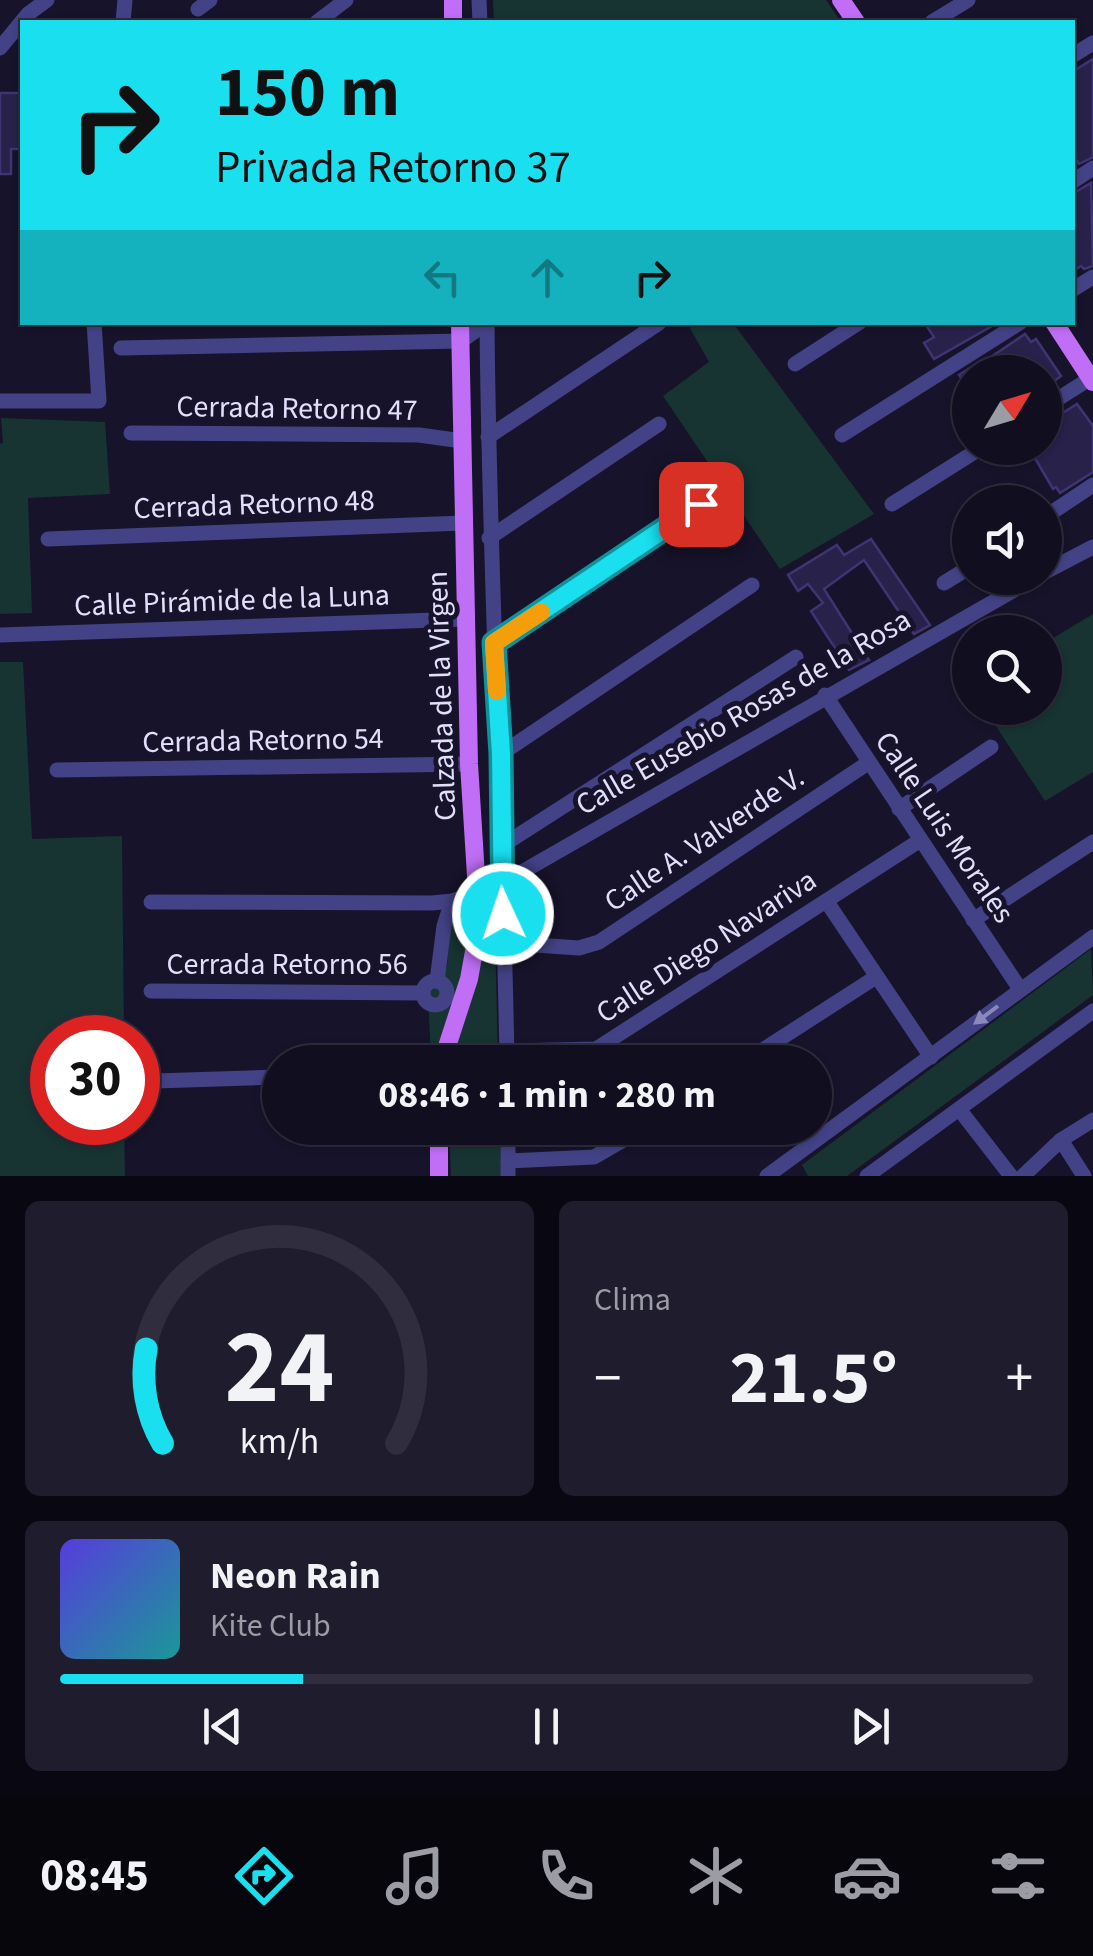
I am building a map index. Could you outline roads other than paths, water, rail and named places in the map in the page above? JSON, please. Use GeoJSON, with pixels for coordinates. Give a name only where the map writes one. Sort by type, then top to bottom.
{"type":"FeatureCollection","features":[{"type":"Feature","properties":{"kind":"main road"},"geometry":{"type":"LineString","coordinates":[[1056,325],[1092,380]]}},
{"type":"Feature","properties":{"kind":"main road","name":"Calzada de la Virgen"},"geometry":{"type":"LineString","coordinates":[[448,1045],[469,979],[480,924],[469,764],[461,332]]}},
{"type":"Feature","properties":{"kind":"main road"},"geometry":{"type":"LineString","coordinates":[[439,1145],[440,1176]]}},
{"type":"Feature","properties":{"kind":"street"},"geometry":{"type":"LineString","coordinates":[[23,20],[47,0]]}},
{"type":"Feature","properties":{"kind":"street"},"geometry":{"type":"LineString","coordinates":[[320,20],[346,0]]}},
{"type":"Feature","properties":{"kind":"street"},"geometry":{"type":"LineString","coordinates":[[935,20],[968,0]]}},
{"type":"Feature","properties":{"kind":"street"},"geometry":{"type":"LineString","coordinates":[[0,48],[20,24]]}},
{"type":"Feature","properties":{"kind":"street"},"geometry":{"type":"LineString","coordinates":[[0,401],[99,400],[94,325]]}},
{"type":"Feature","properties":{"kind":"street","name":"Calzada de la Virgen"},"geometry":{"type":"LineString","coordinates":[[487,325],[489,538],[501,754],[500,884],[506,943],[507,1045]]}},
{"type":"Feature","properties":{"kind":"street"},"geometry":{"type":"LineString","coordinates":[[488,437],[657,325]]}},
{"type":"Feature","properties":{"kind":"street"},"geometry":{"type":"LineString","coordinates":[[796,364],[855,325]]}},
{"type":"Feature","properties":{"kind":"street"},"geometry":{"type":"LineString","coordinates":[[842,435],[1016,325]]}},
{"type":"Feature","properties":{"kind":"street"},"geometry":{"type":"LineString","coordinates":[[121,348],[461,332]]}},
{"type":"Feature","properties":{"kind":"street"},"geometry":{"type":"LineString","coordinates":[[1062,397],[1092,380]]}},
{"type":"Feature","properties":{"kind":"street"},"geometry":{"type":"LineString","coordinates":[[489,538],[659,424]]}},
{"type":"Feature","properties":{"kind":"street","name":"Cerrada Retorno 47"},"geometry":{"type":"LineString","coordinates":[[131,433],[419,435],[462,441]]}},
{"type":"Feature","properties":{"kind":"street"},"geometry":{"type":"LineString","coordinates":[[892,504],[954,465]]}},
{"type":"Feature","properties":{"kind":"street"},"geometry":{"type":"LineString","coordinates":[[1062,506],[1093,485]]}},
{"type":"Feature","properties":{"kind":"street"},"geometry":{"type":"LineString","coordinates":[[494,643],[701,504]]}},
{"type":"Feature","properties":{"kind":"street","name":"Cerrada Retorno 48"},"geometry":{"type":"LineString","coordinates":[[48,539],[463,524]]}},
{"type":"Feature","properties":{"kind":"street"},"geometry":{"type":"LineString","coordinates":[[1062,563],[1093,546]]}},
{"type":"Feature","properties":{"kind":"street"},"geometry":{"type":"LineString","coordinates":[[944,584],[952,578]]}},
{"type":"Feature","properties":{"kind":"street"},"geometry":{"type":"LineString","coordinates":[[501,754],[752,585]]}},
{"type":"Feature","properties":{"kind":"street","name":"Calle Eusebio Rosas de la Rosa"},"geometry":{"type":"LineString","coordinates":[[452,902],[500,884],[1005,595]]}},
{"type":"Feature","properties":{"kind":"street","name":"Calle Pirámide de la Luna"},"geometry":{"type":"LineString","coordinates":[[0,635],[465,619]]}},
{"type":"Feature","properties":{"kind":"street"},"geometry":{"type":"LineString","coordinates":[[500,847],[796,657]]}},
{"type":"Feature","properties":{"kind":"street","name":"Calle Luis Morales"},"geometry":{"type":"LineString","coordinates":[[825,696],[1020,989]]}},
{"type":"Feature","properties":{"kind":"street"},"geometry":{"type":"LineString","coordinates":[[898,809],[991,747]]}},
{"type":"Feature","properties":{"kind":"street","name":"Calle A. Valverde V."},"geometry":{"type":"LineString","coordinates":[[506,943],[579,948],[598,942],[868,763]]}},
{"type":"Feature","properties":{"kind":"street","name":"Cerrada Retorno 54"},"geometry":{"type":"LineString","coordinates":[[58,770],[469,764]]}},
{"type":"Feature","properties":{"kind":"street","name":"Calle Diego Navariva"},"geometry":{"type":"LineString","coordinates":[[602,1045],[919,841]]}},
{"type":"Feature","properties":{"kind":"street"},"geometry":{"type":"LineString","coordinates":[[973,920],[1093,842]]}},
{"type":"Feature","properties":{"kind":"street"},"geometry":{"type":"LineString","coordinates":[[152,902],[452,902]]}},
{"type":"Feature","properties":{"kind":"street","name":"Cerrada Retorno 56"},"geometry":{"type":"LineString","coordinates":[[150,991],[423,993],[427,984],[437,981],[444,926],[452,902]]}},
{"type":"Feature","properties":{"kind":"street"},"geometry":{"type":"LineString","coordinates":[[827,902],[931,1057]]}},
{"type":"Feature","properties":{"kind":"street"},"geometry":{"type":"LineString","coordinates":[[767,1176],[1091,939]]}},
{"type":"Feature","properties":{"kind":"street"},"geometry":{"type":"LineString","coordinates":[[770,1045],[876,977]]}},
{"type":"Feature","properties":{"kind":"street"},"geometry":{"type":"LineString","coordinates":[[867,1176],[1093,1012]]}},
{"type":"Feature","properties":{"kind":"street"},"geometry":{"type":"LineString","coordinates":[[160,1081],[262,1078]]}},
{"type":"Feature","properties":{"kind":"street"},"geometry":{"type":"LineString","coordinates":[[958,1109],[1011,1176]]}},
{"type":"Feature","properties":{"kind":"street"},"geometry":{"type":"LineString","coordinates":[[1023,1176],[1062,1140],[1093,1120]]}},
{"type":"Feature","properties":{"kind":"street"},"geometry":{"type":"LineString","coordinates":[[1062,1140],[1084,1176]]}},
{"type":"Feature","properties":{"kind":"street"},"geometry":{"type":"LineString","coordinates":[[508,1168],[594,1158],[616,1145]]}},
{"type":"Feature","properties":{"kind":"street"},"geometry":{"type":"LineString","coordinates":[[792,1176],[796,1157],[806,1147]]}}]}
